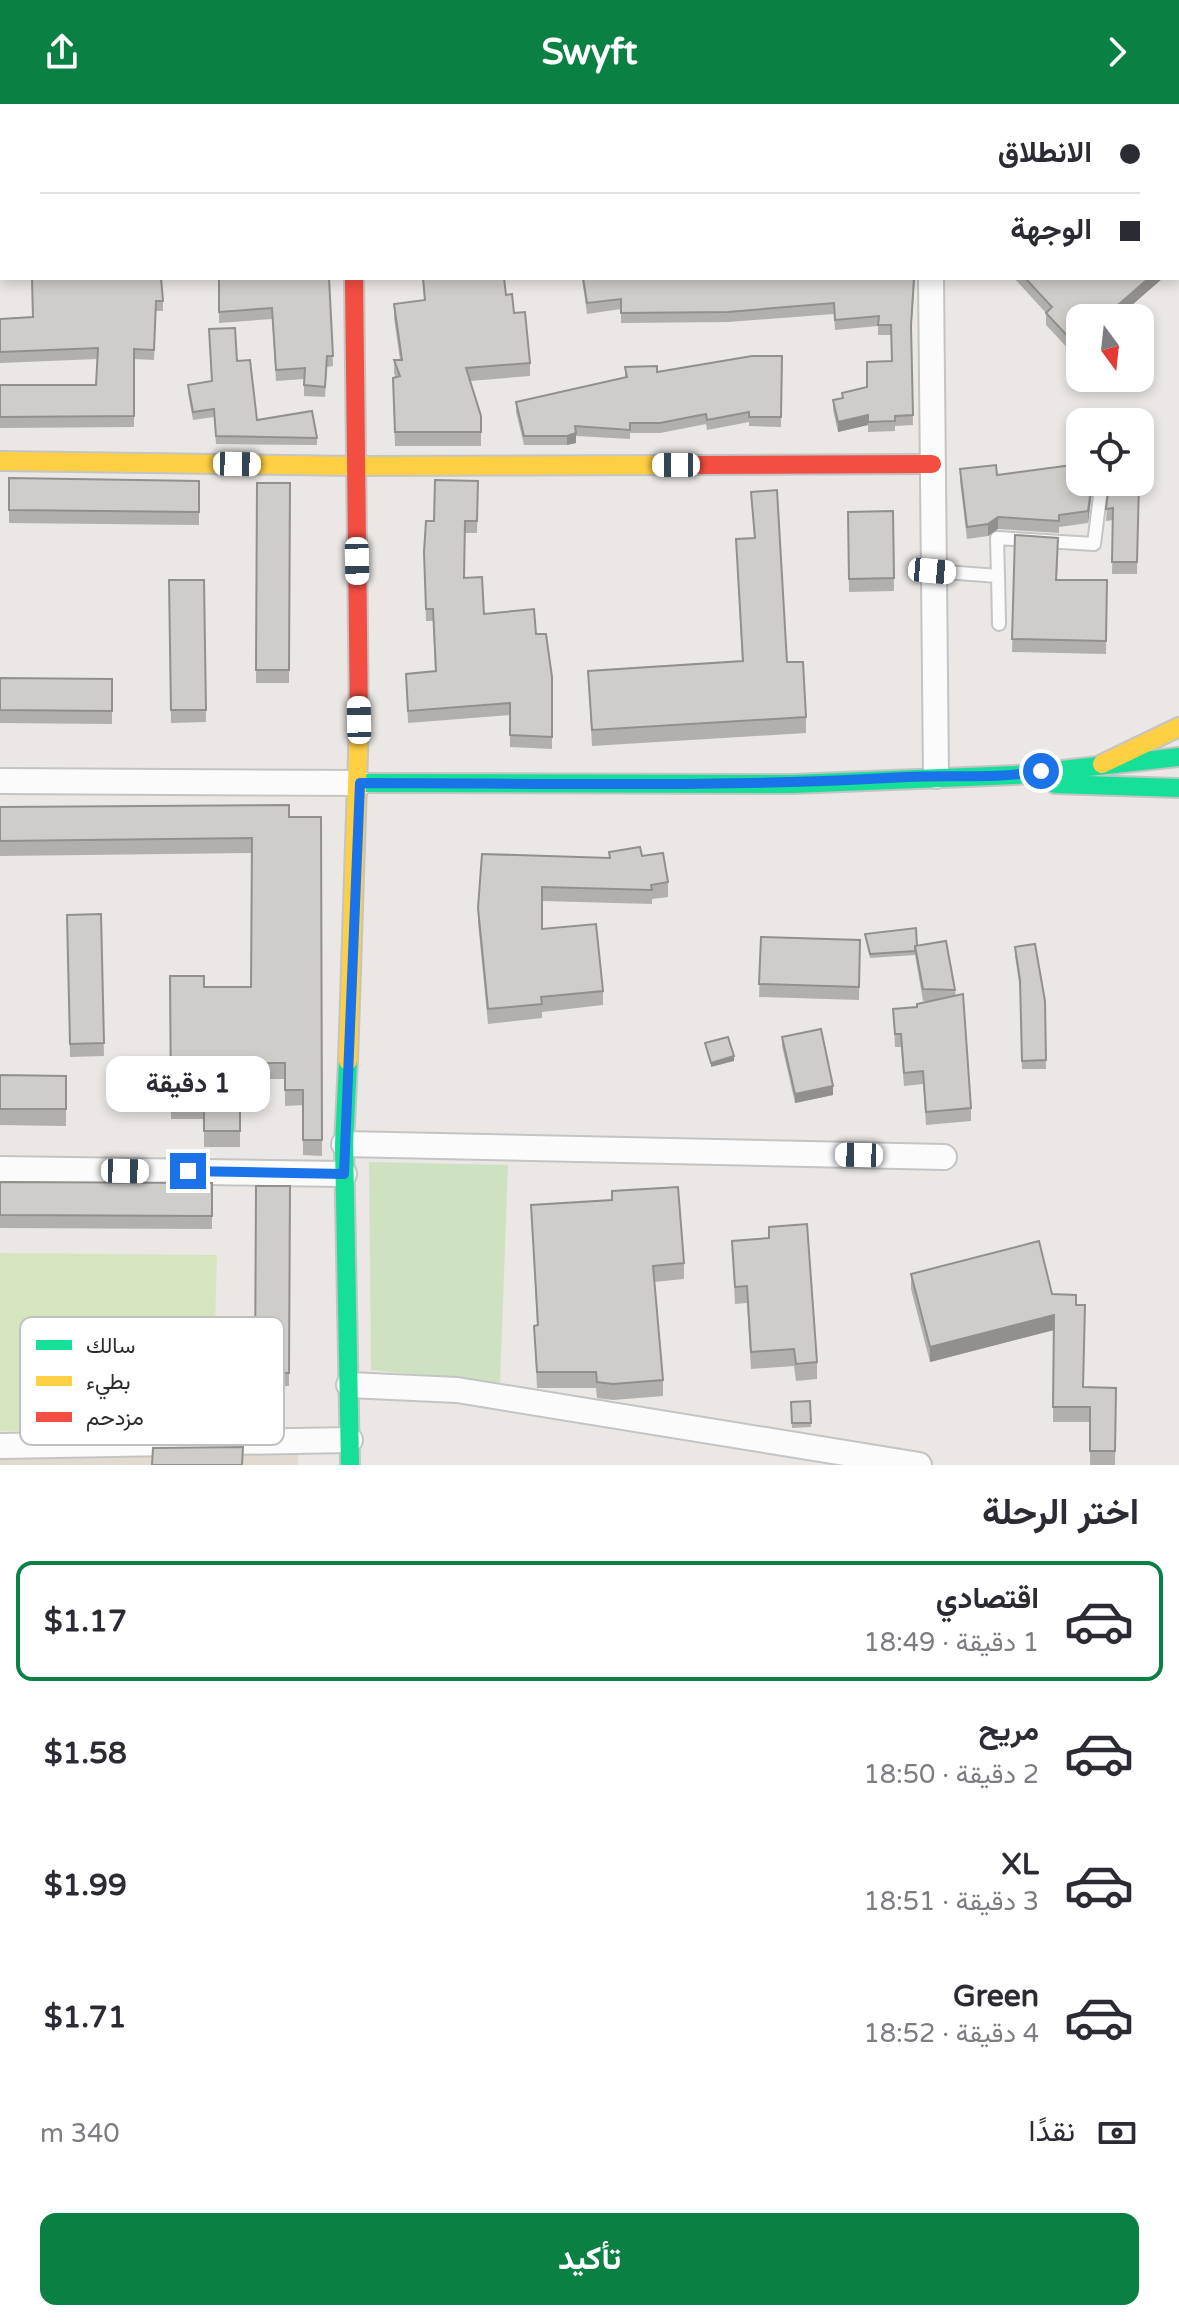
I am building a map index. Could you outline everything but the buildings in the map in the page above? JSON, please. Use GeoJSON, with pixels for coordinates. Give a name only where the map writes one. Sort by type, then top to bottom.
{"type":"FeatureCollection","features":[{"type":"Feature","properties":{"kind":"main road"},"geometry":{"type":"LineString","coordinates":[[350,1465],[344,1144],[360,783],[354,280]]}},
{"type":"Feature","properties":{"kind":"main road"},"geometry":{"type":"LineString","coordinates":[[0,461],[356,466],[932,464]]}},
{"type":"Feature","properties":{"kind":"main road"},"geometry":{"type":"LineString","coordinates":[[1102,764],[1167,736],[1179,727]]}},
{"type":"Feature","properties":{"kind":"main road"},"geometry":{"type":"LineString","coordinates":[[360,783],[793,784],[1016,775],[1179,757]]}},
{"type":"Feature","properties":{"kind":"main road"},"geometry":{"type":"LineString","coordinates":[[1016,775],[1085,787],[1179,788]]}},
{"type":"Feature","properties":{"kind":"street"},"geometry":{"type":"LineString","coordinates":[[931,280],[936,776]]}},
{"type":"Feature","properties":{"kind":"street"},"geometry":{"type":"LineString","coordinates":[[0,781],[360,783]]}},
{"type":"Feature","properties":{"kind":"street"},"geometry":{"type":"LineString","coordinates":[[344,1144],[944,1157]]}},
{"type":"Feature","properties":{"kind":"street"},"geometry":{"type":"LineString","coordinates":[[0,1169],[344,1174]]}},
{"type":"Feature","properties":{"kind":"street"},"geometry":{"type":"LineString","coordinates":[[349,1385],[457,1390],[919,1465]]}},
{"type":"Feature","properties":{"kind":"street"},"geometry":{"type":"LineString","coordinates":[[284,1441],[350,1440]]}},
{"type":"Feature","properties":{"kind":"street"},"geometry":{"type":"LineString","coordinates":[[0,1446],[58,1445]]}},
{"type":"Feature","properties":{"kind":"lane"},"geometry":{"type":"LineString","coordinates":[[999,624],[997,538],[1094,544],[1100,496]]}},
{"type":"Feature","properties":{"kind":"lane"},"geometry":{"type":"LineString","coordinates":[[932,571],[998,576]]}},
{"type":"Feature","properties":{"kind":"shaded area"},"geometry":{"type":"Polygon","coordinates":[[[298,1450],[298,1465],[0,1465],[0,1456],[298,1450]]]}},
{"type":"Feature","properties":{"kind":"green space"},"geometry":{"type":"Polygon","coordinates":[[[369,1162],[508,1165],[500,1383],[371,1370],[369,1162]]]}},
{"type":"Feature","properties":{"kind":"green space"},"geometry":{"type":"Polygon","coordinates":[[[0,1253],[217,1255],[215,1317],[20,1317],[20,1431],[0,1431],[0,1253]]]}},
{"type":"Feature","properties":{"kind":"traffic: fast"},"geometry":{"type":"LineString","coordinates":[[360,783],[793,784],[1016,775],[1179,757]]}},
{"type":"Feature","properties":{"kind":"traffic: fast"},"geometry":{"type":"LineString","coordinates":[[1055,784],[1179,788]]}},
{"type":"Feature","properties":{"kind":"traffic: fast"},"geometry":{"type":"LineString","coordinates":[[348,1061],[344,1144],[350,1465]]}},
{"type":"Feature","properties":{"kind":"traffic: slow"},"geometry":{"type":"LineString","coordinates":[[0,461],[356,466],[693,465]]}},
{"type":"Feature","properties":{"kind":"traffic: slow"},"geometry":{"type":"LineString","coordinates":[[348,1061],[359,722]]}},
{"type":"Feature","properties":{"kind":"traffic: slow"},"geometry":{"type":"LineString","coordinates":[[1102,764],[1179,727]]}},
{"type":"Feature","properties":{"kind":"traffic: jam"},"geometry":{"type":"LineString","coordinates":[[354,280],[359,722]]}},
{"type":"Feature","properties":{"kind":"traffic: jam"},"geometry":{"type":"LineString","coordinates":[[693,465],[932,464]]}},
{"type":"Feature","properties":{"kind":"route"},"geometry":{"type":"LineString","coordinates":[[188,1171],[344,1174],[360,783],[793,784],[1016,775],[1041,771]]}}]}
